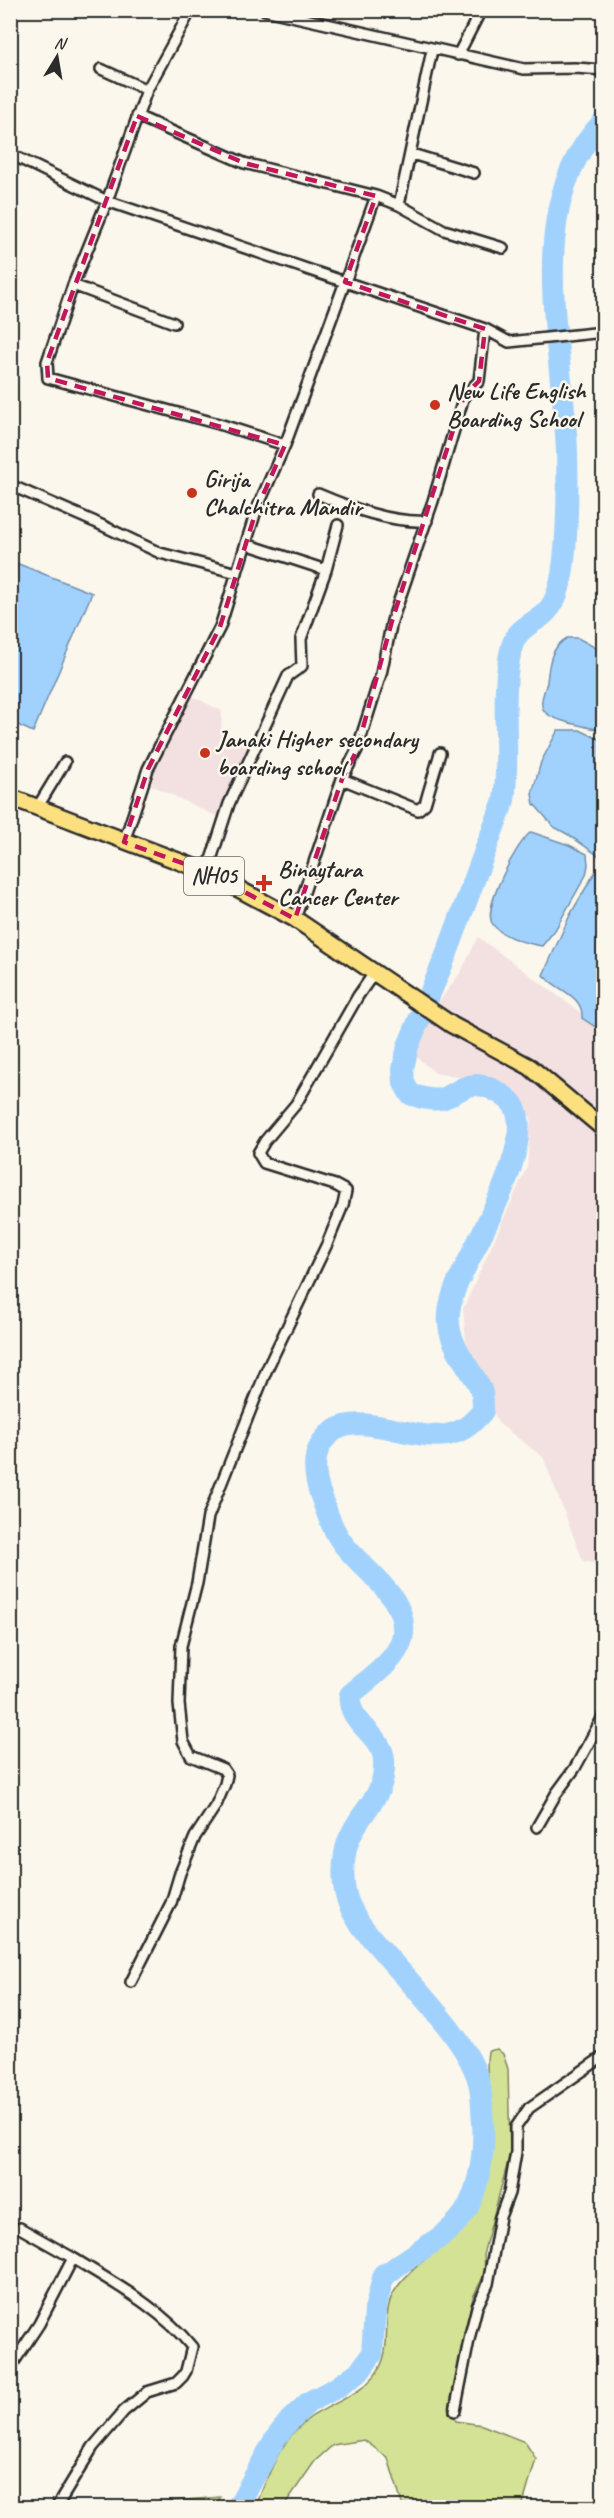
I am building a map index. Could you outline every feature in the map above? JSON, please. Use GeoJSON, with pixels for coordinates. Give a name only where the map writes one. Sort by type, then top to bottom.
{"type":"FeatureCollection","features":[{"type":"Feature","properties":{"kind":"main road","name":"NH05"},"geometry":{"type":"LineString","coordinates":[[10,797],[207,873],[295,920],[452,1025],[530,1067],[603,1129]]}},
{"type":"Feature","properties":{"kind":"street"},"geometry":{"type":"LineString","coordinates":[[191,10],[147,90],[107,201],[73,285],[47,362],[48,378],[219,424],[285,445]]}},
{"type":"Feature","properties":{"kind":"street"},"geometry":{"type":"LineString","coordinates":[[266,10],[432,50],[524,69],[603,70]]}},
{"type":"Feature","properties":{"kind":"street"},"geometry":{"type":"LineString","coordinates":[[458,55],[481,10]]}},
{"type":"Feature","properties":{"kind":"street"},"geometry":{"type":"LineString","coordinates":[[399,205],[412,154],[432,50]]}},
{"type":"Feature","properties":{"kind":"street"},"geometry":{"type":"LineString","coordinates":[[101,69],[147,90]]}},
{"type":"Feature","properties":{"kind":"street"},"geometry":{"type":"LineString","coordinates":[[137,116],[244,163],[376,196],[399,205],[444,230],[503,248]]}},
{"type":"Feature","properties":{"kind":"street"},"geometry":{"type":"LineString","coordinates":[[10,154],[107,201],[485,329],[509,342],[603,332]]}},
{"type":"Feature","properties":{"kind":"street"},"geometry":{"type":"LineString","coordinates":[[412,154],[474,173]]}},
{"type":"Feature","properties":{"kind":"street"},"geometry":{"type":"LineString","coordinates":[[124,842],[148,769],[220,627],[256,511],[285,445],[376,196]]}},
{"type":"Feature","properties":{"kind":"street"},"geometry":{"type":"LineString","coordinates":[[73,285],[174,323]]}},
{"type":"Feature","properties":{"kind":"street"},"geometry":{"type":"LineString","coordinates":[[295,920],[342,779],[357,750],[381,674],[392,621],[427,521],[464,396],[479,381],[485,329]]}},
{"type":"Feature","properties":{"kind":"street"},"geometry":{"type":"LineString","coordinates":[[10,485],[160,553],[237,573]]}},
{"type":"Feature","properties":{"kind":"street"},"geometry":{"type":"LineString","coordinates":[[318,494],[339,503],[404,521],[427,521]]}},
{"type":"Feature","properties":{"kind":"street"},"geometry":{"type":"LineString","coordinates":[[207,873],[229,804],[288,676],[302,666],[302,639],[326,570],[338,525]]}},
{"type":"Feature","properties":{"kind":"street"},"geometry":{"type":"LineString","coordinates":[[246,544],[326,570]]}},
{"type":"Feature","properties":{"kind":"street"},"geometry":{"type":"LineString","coordinates":[[342,779],[418,810],[425,804],[440,753]]}},
{"type":"Feature","properties":{"kind":"street"},"geometry":{"type":"LineString","coordinates":[[37,808],[65,762]]}},
{"type":"Feature","properties":{"kind":"street"},"geometry":{"type":"LineString","coordinates":[[131,1982],[171,1904],[180,1873],[195,1837],[216,1805],[227,1775],[224,1769],[191,1756],[183,1741],[179,1704],[181,1646],[197,1583],[208,1517],[273,1354],[327,1244],[343,1205],[346,1191],[335,1185],[264,1163],[258,1153],[265,1141],[296,1104],[358,996],[374,973]]}},
{"type":"Feature","properties":{"kind":"street"},"geometry":{"type":"LineString","coordinates":[[537,1827],[556,1794],[575,1768],[603,1715]]}},
{"type":"Feature","properties":{"kind":"street"},"geometry":{"type":"LineString","coordinates":[[455,2411],[470,2335],[477,2307],[488,2284],[500,2217],[509,2193],[516,2152],[516,2127],[529,2108],[603,2056]]}},
{"type":"Feature","properties":{"kind":"street"},"geometry":{"type":"LineString","coordinates":[[20,2228],[145,2303],[183,2336],[192,2347],[183,2376],[176,2384],[147,2392],[124,2410],[93,2447],[56,2508]]}},
{"type":"Feature","properties":{"kind":"street"},"geometry":{"type":"LineString","coordinates":[[10,2368],[39,2324],[73,2258]]}},
{"type":"Feature","properties":{"kind":"highlighted area"},"geometry":{"type":"Polygon","coordinates":[[[137,116],[244,163],[376,196],[345,282],[485,329],[479,381],[464,396],[392,621],[357,750],[342,779],[295,919],[207,872],[124,842],[148,769],[220,627],[256,511],[285,445],[48,378],[47,362],[137,116]]]}},
{"type":"Feature","properties":{"kind":"shaded area","name":"Janaki Higher secondary boarding school"},"geometry":{"type":"Polygon","coordinates":[[[190,695],[222,711],[221,734],[250,745],[220,818],[151,785],[158,760],[190,695]]]}},
{"type":"Feature","properties":{"kind":"shaded area"},"geometry":{"type":"Polygon","coordinates":[[[478,937],[603,1029],[603,1565],[583,1561],[543,1457],[498,1423],[466,1342],[463,1309],[527,1167],[531,1117],[493,1083],[435,1073],[410,1051],[413,1038],[462,970],[478,937]]]}},
{"type":"Feature","properties":{"kind":"green space"},"geometry":{"type":"Polygon","coordinates":[[[497,2049],[503,2054],[508,2069],[510,2154],[484,2251],[485,2273],[473,2297],[450,2404],[456,2421],[482,2425],[525,2442],[536,2459],[522,2507],[403,2507],[388,2458],[364,2440],[333,2445],[315,2461],[283,2507],[255,2508],[271,2470],[291,2435],[311,2417],[367,2384],[380,2367],[384,2358],[390,2300],[401,2282],[452,2238],[469,2219],[479,2197],[487,2166],[492,2109],[487,2058],[488,2051],[497,2049]]]}},
{"type":"Feature","properties":{"kind":"green space"},"geometry":{"type":"Polygon","coordinates":[[[220,2497],[217,2507],[103,2507],[220,2497]]]}},
{"type":"Feature","properties":{"kind":"water"},"geometry":{"type":"Polygon","coordinates":[[[11,561],[92,593],[33,732],[11,722],[11,561]]]}},
{"type":"Feature","properties":{"kind":"water"},"geometry":{"type":"Polygon","coordinates":[[[567,638],[578,638],[603,652],[603,731],[558,719],[543,710],[542,698],[551,657],[561,642],[567,638]]]}},
{"type":"Feature","properties":{"kind":"water"},"geometry":{"type":"Polygon","coordinates":[[[558,730],[580,730],[603,741],[603,859],[554,827],[534,804],[532,794],[541,762],[558,730]]]}},
{"type":"Feature","properties":{"kind":"water"},"geometry":{"type":"Polygon","coordinates":[[[531,832],[587,854],[586,875],[555,930],[542,946],[507,936],[492,923],[491,915],[492,903],[503,875],[518,848],[531,832]]]}},
{"type":"Feature","properties":{"kind":"water"},"geometry":{"type":"Polygon","coordinates":[[[595,872],[603,872],[603,1027],[594,1026],[582,1018],[579,1004],[574,998],[543,975],[570,915],[595,872]]]}},
{"type":"Feature","properties":{"kind":"waterway"},"geometry":{"type":"LineString","coordinates":[[237,2508],[275,2439],[290,2420],[309,2402],[336,2388],[360,2371],[372,2354],[375,2310],[384,2274],[385,2276],[440,2237],[460,2218],[472,2198],[481,2166],[482,2105],[475,2070],[438,2014],[359,1922],[350,1907],[345,1891],[344,1864],[348,1843],[355,1827],[377,1793],[384,1773],[382,1751],[353,1713],[350,1695],[394,1655],[402,1639],[403,1624],[399,1609],[391,1596],[336,1533],[319,1491],[315,1466],[319,1448],[330,1433],[345,1426],[362,1424],[438,1436],[463,1429],[483,1411],[480,1387],[453,1340],[449,1312],[455,1289],[488,1221],[512,1163],[518,1137],[517,1115],[508,1099],[493,1090],[477,1085],[471,1085],[441,1099],[410,1094],[404,1083],[403,1069],[408,1046],[447,953],[504,800],[506,684],[512,646],[517,635],[551,607],[561,581],[566,530],[567,453],[555,324],[553,279],[555,235],[562,194],[578,155],[604,121]]}},
{"type":"Feature","properties":{"kind":"place","name":"New Life English Boarding School"},"geometry":{"type":"Point","coordinates":[435,405]}},
{"type":"Feature","properties":{"kind":"place","name":"Girija Chalchitra Mandir"},"geometry":{"type":"Point","coordinates":[192,493]}},
{"type":"Feature","properties":{"kind":"place","name":"Janaki Higher secondary boarding school"},"geometry":{"type":"Point","coordinates":[205,753]}},
{"type":"Feature","properties":{"kind":"place","name":"Binaytara Cancer Center"},"geometry":{"type":"Point","coordinates":[264,883]}}]}
